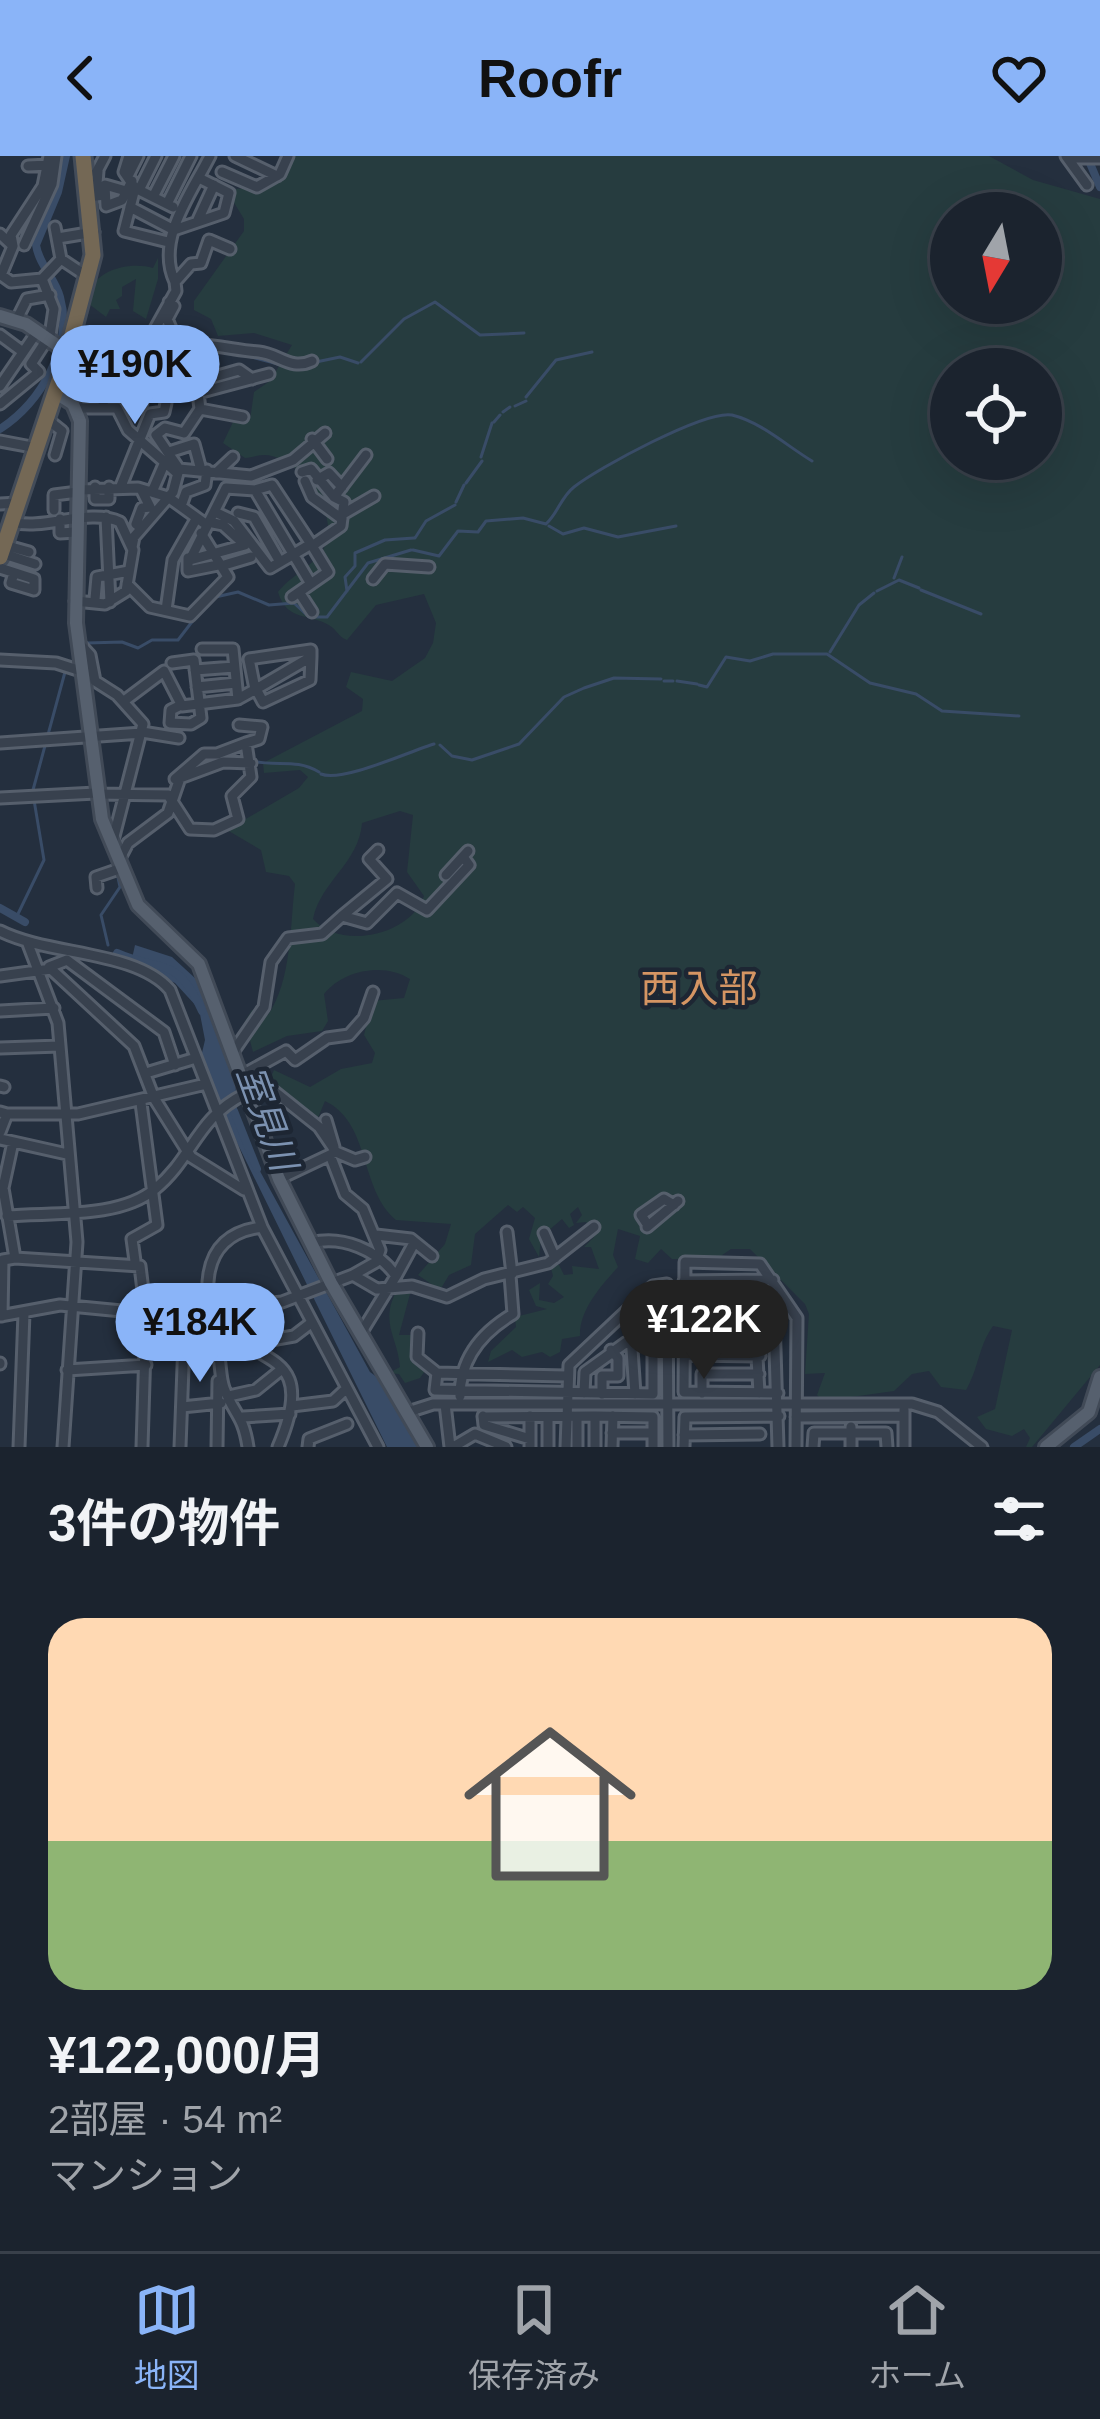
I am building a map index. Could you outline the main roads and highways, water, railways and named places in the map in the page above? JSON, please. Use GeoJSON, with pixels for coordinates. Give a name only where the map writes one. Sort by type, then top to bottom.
{"type":"FeatureCollection","features":[{"type":"Feature","properties":{"kind":"highway"},"geometry":{"type":"LineString","coordinates":[[2,552],[12,522],[5,501],[37,448],[67,355],[85,275],[94,232],[88,167]]}},
{"type":"Feature","properties":{"kind":"main road"},"geometry":{"type":"LineString","coordinates":[[9,319],[67,355]]}},
{"type":"Feature","properties":{"kind":"main road"},"geometry":{"type":"LineString","coordinates":[[58,385],[76,408],[78,642],[96,793],[118,867],[146,918],[200,964],[245,1074],[244,1094],[329,1284],[427,1447]]}},
{"type":"Feature","properties":{"kind":"main road"},"geometry":{"type":"LineString","coordinates":[[1046,1447],[1089,1412],[1100,1376]]}},
{"type":"Feature","properties":{"kind":"water"},"geometry":{"type":"Polygon","coordinates":[[[135,945],[172,957],[207,989],[235,1076],[238,1131],[370,1372],[385,1383],[423,1447],[387,1447],[217,1102],[201,1057],[205,1040],[199,1009],[175,983],[131,963],[135,945]]]}},
{"type":"Feature","properties":{"kind":"waterway","name":"室見川"},"geometry":{"type":"LineString","coordinates":[[0,429],[40,389],[58,354],[63,316],[60,297],[36,245],[58,192],[66,156]]}},
{"type":"Feature","properties":{"kind":"waterway","name":"室見川"},"geometry":{"type":"LineString","coordinates":[[1087,156],[1100,187]]}},
{"type":"Feature","properties":{"kind":"waterway"},"geometry":{"type":"LineString","coordinates":[[361,362],[404,319],[435,302],[480,335],[524,333]]}},
{"type":"Feature","properties":{"kind":"waterway"},"geometry":{"type":"LineString","coordinates":[[526,397],[556,360],[592,352]]}},
{"type":"Feature","properties":{"kind":"waterway"},"geometry":{"type":"LineString","coordinates":[[236,353],[278,364]]}},
{"type":"Feature","properties":{"kind":"waterway"},"geometry":{"type":"LineString","coordinates":[[316,362],[340,357],[358,363]]}},
{"type":"Feature","properties":{"kind":"waterway"},"geometry":{"type":"LineString","coordinates":[[515,406],[526,401]]}},
{"type":"Feature","properties":{"kind":"waterway"},"geometry":{"type":"LineString","coordinates":[[503,412],[510,407]]}},
{"type":"Feature","properties":{"kind":"waterway"},"geometry":{"type":"LineString","coordinates":[[494,422],[500,415]]}},
{"type":"Feature","properties":{"kind":"waterway"},"geometry":{"type":"LineString","coordinates":[[546,524],[570,491],[587,478],[652,442],[718,416],[732,415],[753,423],[812,461]]}},
{"type":"Feature","properties":{"kind":"waterway"},"geometry":{"type":"LineString","coordinates":[[481,457],[492,423]]}},
{"type":"Feature","properties":{"kind":"waterway"},"geometry":{"type":"LineString","coordinates":[[466,483],[482,461]]}},
{"type":"Feature","properties":{"kind":"waterway"},"geometry":{"type":"LineString","coordinates":[[456,502],[464,485]]}},
{"type":"Feature","properties":{"kind":"waterway"},"geometry":{"type":"LineString","coordinates":[[415,538],[426,521],[455,505]]}},
{"type":"Feature","properties":{"kind":"waterway"},"geometry":{"type":"LineString","coordinates":[[413,550],[439,556],[458,531],[478,532],[486,521],[523,518],[546,524]]}},
{"type":"Feature","properties":{"kind":"waterway"},"geometry":{"type":"LineString","coordinates":[[549,526],[563,534],[584,528],[618,537],[676,526]]}},
{"type":"Feature","properties":{"kind":"waterway"},"geometry":{"type":"LineString","coordinates":[[347,591],[345,577],[355,566],[355,553],[385,540],[414,538]]}},
{"type":"Feature","properties":{"kind":"waterway"},"geometry":{"type":"LineString","coordinates":[[211,598],[238,592],[269,605],[294,603],[309,617],[327,617],[368,563],[411,550]]}},
{"type":"Feature","properties":{"kind":"waterway"},"geometry":{"type":"LineString","coordinates":[[894,578],[902,557]]}},
{"type":"Feature","properties":{"kind":"waterway"},"geometry":{"type":"LineString","coordinates":[[877,591],[899,580],[919,588]]}},
{"type":"Feature","properties":{"kind":"waterway"},"geometry":{"type":"LineString","coordinates":[[921,590],[981,614]]}},
{"type":"Feature","properties":{"kind":"waterway"},"geometry":{"type":"LineString","coordinates":[[830,652],[859,605],[874,593]]}},
{"type":"Feature","properties":{"kind":"waterway"},"geometry":{"type":"LineString","coordinates":[[87,643],[122,642],[138,648],[152,640],[178,640],[198,614]]}},
{"type":"Feature","properties":{"kind":"waterway"},"geometry":{"type":"LineString","coordinates":[[699,685],[707,687],[726,657],[750,661],[773,654],[827,654],[870,683],[916,694],[942,711],[1019,716]]}},
{"type":"Feature","properties":{"kind":"waterway"},"geometry":{"type":"LineString","coordinates":[[33,790],[65,672]]}},
{"type":"Feature","properties":{"kind":"waterway"},"geometry":{"type":"LineString","coordinates":[[440,745],[452,756],[472,760],[519,744],[564,697],[584,688],[614,678],[661,679]]}},
{"type":"Feature","properties":{"kind":"waterway"},"geometry":{"type":"LineString","coordinates":[[664,681],[673,681]]}},
{"type":"Feature","properties":{"kind":"waterway"},"geometry":{"type":"LineString","coordinates":[[677,681],[697,684]]}},
{"type":"Feature","properties":{"kind":"waterway"},"geometry":{"type":"LineString","coordinates":[[321,774],[360,770],[434,744]]}},
{"type":"Feature","properties":{"kind":"waterway"},"geometry":{"type":"LineString","coordinates":[[253,761],[302,765],[319,772]]}},
{"type":"Feature","properties":{"kind":"waterway"},"geometry":{"type":"LineString","coordinates":[[16,918],[44,860],[34,800]]}},
{"type":"Feature","properties":{"kind":"waterway"},"geometry":{"type":"LineString","coordinates":[[108,945],[101,915],[120,887],[117,873]]}},
{"type":"Feature","properties":{"kind":"waterway","name":"室見川"},"geometry":{"type":"LineString","coordinates":[[0,908],[25,922]]}},
{"type":"Feature","properties":{"kind":"waterway","name":"室見川"},"geometry":{"type":"LineString","coordinates":[[117,953],[176,973],[202,1011]]}},
{"type":"Feature","properties":{"kind":"waterway","name":"室見川"},"geometry":{"type":"LineString","coordinates":[[234,1111],[257,1169]]}},
{"type":"Feature","properties":{"kind":"waterway"},"geometry":{"type":"LineString","coordinates":[[1074,1447],[1100,1429]]}},
{"type":"Feature","properties":{"kind":"district","name":"西入部"},"geometry":{"type":"Point","coordinates":[699,988]}}]}
